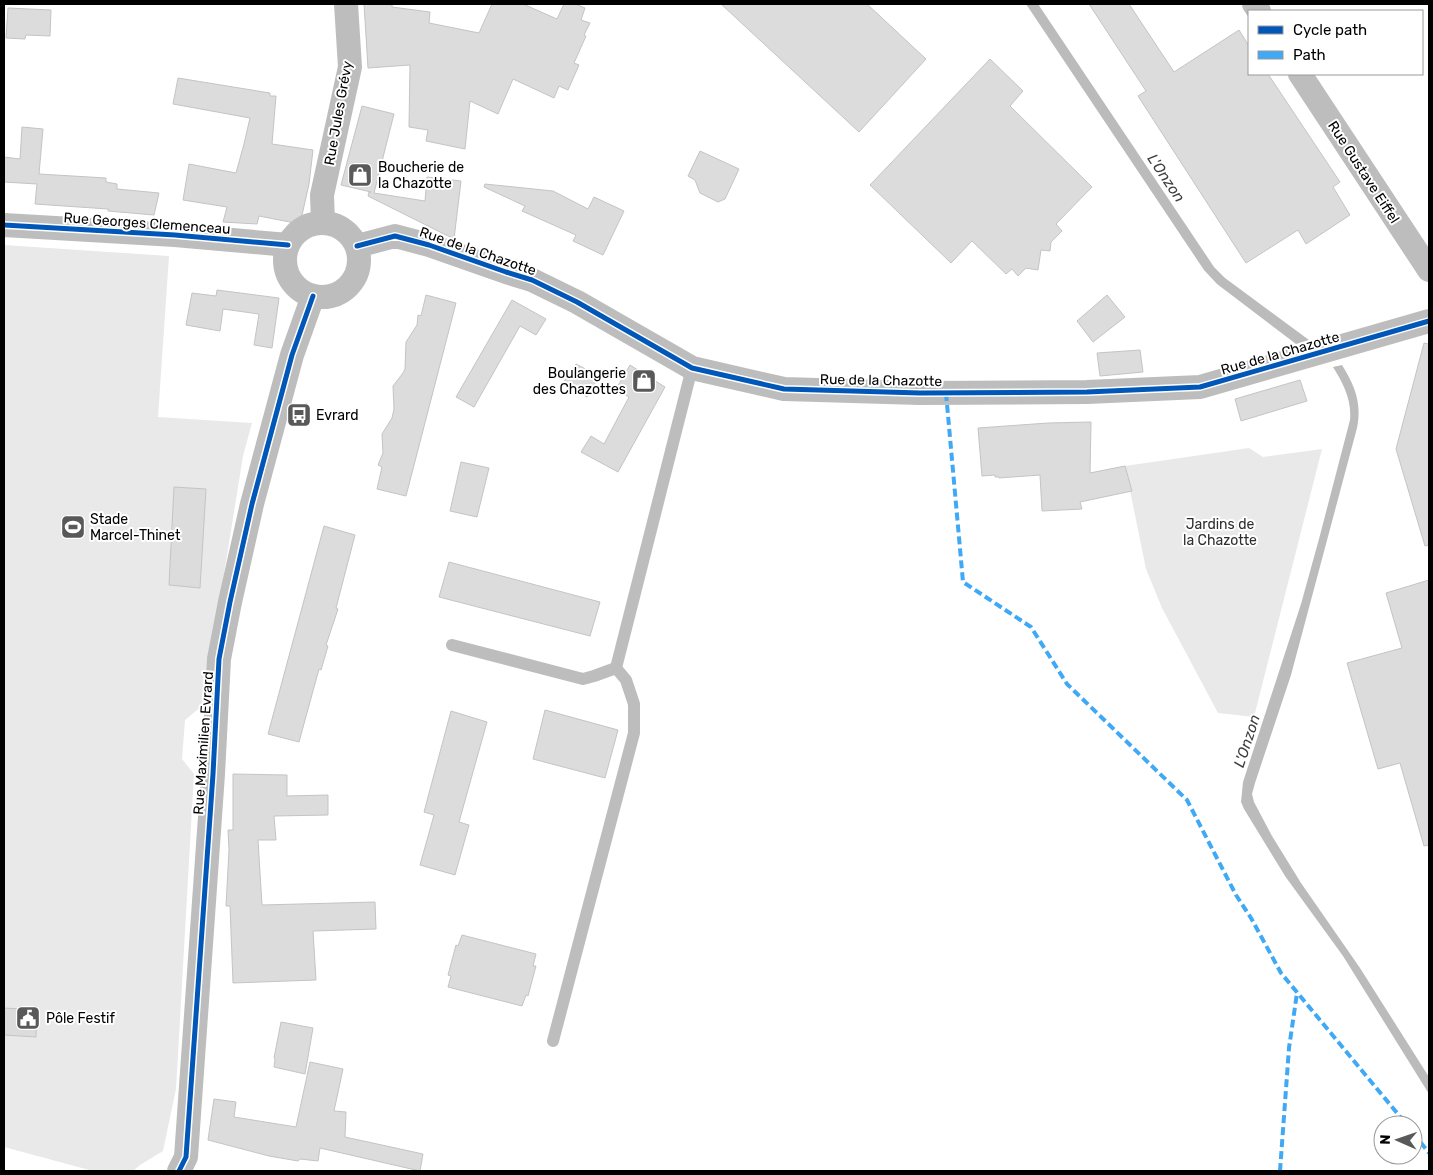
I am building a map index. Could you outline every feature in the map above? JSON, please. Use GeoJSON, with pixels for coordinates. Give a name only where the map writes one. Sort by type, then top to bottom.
{"type":"FeatureCollection","features":[{"type":"Feature","properties":{"kind":"street","name":"Rue Jules Grévy"},"geometry":{"type":"LineString","coordinates":[[323,222],[322,194],[350,67],[346,4]]}},
{"type":"Feature","properties":{"kind":"street","name":"Rue Gustave Eiffel"},"geometry":{"type":"LineString","coordinates":[[1301,75],[1429,270]]}},
{"type":"Feature","properties":{"kind":"street"},"geometry":{"type":"LineString","coordinates":[[323,222],[337,225],[349,234],[357,246],[360,259],[358,273],[351,285],[340,293],[326,297],[313,296],[301,291],[292,282],[286,270],[285,257],[288,245],[296,233],[308,225],[323,222]]}},
{"type":"Feature","properties":{"kind":"street","name":"Rue Georges Clemenceau"},"geometry":{"type":"LineString","coordinates":[[4,224],[175,235],[288,245]]}},
{"type":"Feature","properties":{"kind":"street","name":"Rue de la Chazotte"},"geometry":{"type":"LineString","coordinates":[[357,246],[395,236],[429,245],[532,280],[577,302],[692,368],[784,389],[920,393],[1086,392],[1200,387],[1429,321]]}},
{"type":"Feature","properties":{"kind":"street","name":"Rue Maximilien Evrard"},"geometry":{"type":"LineString","coordinates":[[179,1171],[186,1157],[220,659],[230,602],[252,504],[292,355],[313,296]]}},
{"type":"Feature","properties":{"kind":"lane"},"geometry":{"type":"LineString","coordinates":[[616,668],[692,368]]}},
{"type":"Feature","properties":{"kind":"lane"},"geometry":{"type":"LineString","coordinates":[[452,645],[582,679],[616,668]]}},
{"type":"Feature","properties":{"kind":"lane"},"geometry":{"type":"LineString","coordinates":[[553,1041],[634,733],[634,704],[626,680],[616,668]]}},
{"type":"Feature","properties":{"kind":"green space"},"geometry":{"type":"Polygon","coordinates":[[[4,245],[169,256],[158,417],[252,423],[243,456],[203,705],[185,720],[182,759],[194,774],[176,1089],[163,1151],[133,1171],[93,1171],[4,1147],[4,245]]]}},
{"type":"Feature","properties":{"kind":"green space","name":"Jardins de la Chazotte"},"geometry":{"type":"Polygon","coordinates":[[[1249,448],[1263,457],[1322,449],[1254,717],[1218,713],[1162,608],[1146,569],[1125,466],[1249,448]]]}},
{"type":"Feature","properties":{"kind":"shaded area"},"geometry":{"type":"Polygon","coordinates":[[[1026,4],[1038,4],[1214,267],[1225,278],[1309,340],[1296,344],[1217,284],[1204,270],[1026,4]]]}},
{"type":"Feature","properties":{"kind":"shaded area"},"geometry":{"type":"Polygon","coordinates":[[[1342,365],[1351,380],[1358,403],[1357,428],[1291,675],[1252,794],[1254,802],[1272,836],[1301,883],[1360,968],[1429,1077],[1429,1094],[1343,956],[1285,876],[1241,802],[1243,782],[1301,604],[1350,420],[1348,399],[1333,367],[1342,365]]]}},
{"type":"Feature","properties":{"kind":"building"},"geometry":{"type":"Polygon","coordinates":[[[364,4],[392,4],[392,7],[430,12],[429,23],[479,33],[492,4],[523,4],[557,19],[564,4],[575,4],[585,8],[581,20],[590,23],[574,63],[579,65],[568,90],[559,86],[554,98],[513,79],[498,114],[470,101],[465,149],[426,141],[428,130],[409,127],[410,65],[368,68],[364,4]]]}},
{"type":"Feature","properties":{"kind":"building"},"geometry":{"type":"Polygon","coordinates":[[[721,4],[867,4],[926,59],[859,132],[721,4]]]}},
{"type":"Feature","properties":{"kind":"building"},"geometry":{"type":"Polygon","coordinates":[[[1089,4],[1129,4],[1174,72],[1239,30],[1248,44],[1248,75],[1269,75],[1340,182],[1333,187],[1350,215],[1306,244],[1298,230],[1246,263],[1138,96],[1146,91],[1089,4]]]}},
{"type":"Feature","properties":{"kind":"building"},"geometry":{"type":"Polygon","coordinates":[[[8,8],[51,10],[50,36],[26,35],[25,39],[6,38],[8,8]]]}},
{"type":"Feature","properties":{"kind":"building"},"geometry":{"type":"Polygon","coordinates":[[[990,59],[1023,91],[1010,106],[1092,187],[1056,224],[1062,231],[1051,242],[1050,251],[1041,250],[1038,270],[1026,268],[1018,276],[1012,269],[1006,274],[972,241],[951,263],[870,185],[990,59]]]}},
{"type":"Feature","properties":{"kind":"building"},"geometry":{"type":"Polygon","coordinates":[[[178,78],[270,93],[270,96],[276,96],[272,144],[313,150],[309,184],[300,224],[259,216],[257,224],[223,222],[227,207],[183,200],[189,164],[236,173],[250,118],[173,104],[178,78]]]}},
{"type":"Feature","properties":{"kind":"building"},"geometry":{"type":"Polygon","coordinates":[[[362,106],[394,114],[374,193],[425,201],[427,177],[461,181],[454,239],[368,196],[369,192],[371,192],[341,185],[362,106]]]}},
{"type":"Feature","properties":{"kind":"building"},"geometry":{"type":"Polygon","coordinates":[[[22,127],[43,129],[39,174],[106,178],[106,182],[117,184],[117,189],[159,193],[154,215],[108,211],[108,209],[35,204],[37,184],[4,182],[4,157],[20,159],[22,127]]]}},
{"type":"Feature","properties":{"kind":"building"},"geometry":{"type":"Polygon","coordinates":[[[700,151],[739,169],[725,199],[718,202],[700,193],[695,180],[688,176],[700,151]]]}},
{"type":"Feature","properties":{"kind":"building"},"geometry":{"type":"Polygon","coordinates":[[[485,184],[553,191],[588,209],[594,197],[624,211],[603,255],[573,241],[576,235],[522,211],[525,206],[484,187],[485,184]]]}},
{"type":"Feature","properties":{"kind":"building"},"geometry":{"type":"Polygon","coordinates":[[[217,290],[279,298],[272,348],[254,345],[259,314],[223,309],[220,331],[186,325],[192,293],[216,296],[217,290]]]}},
{"type":"Feature","properties":{"kind":"building"},"geometry":{"type":"Polygon","coordinates":[[[426,295],[456,303],[406,496],[377,489],[382,467],[378,465],[383,453],[382,434],[392,418],[394,409],[393,386],[405,369],[406,342],[417,325],[418,315],[421,316],[426,295]]]}},
{"type":"Feature","properties":{"kind":"building"},"geometry":{"type":"Polygon","coordinates":[[[1107,295],[1125,317],[1093,342],[1077,321],[1107,295]]]}},
{"type":"Feature","properties":{"kind":"building"},"geometry":{"type":"Polygon","coordinates":[[[512,300],[546,319],[536,335],[520,326],[474,407],[456,397],[512,300]]]}},
{"type":"Feature","properties":{"kind":"building"},"geometry":{"type":"Polygon","coordinates":[[[1424,343],[1429,344],[1429,545],[1425,546],[1396,449],[1424,343]]]}},
{"type":"Feature","properties":{"kind":"building"},"geometry":{"type":"Polygon","coordinates":[[[1140,350],[1143,372],[1100,376],[1097,353],[1140,350]]]}},
{"type":"Feature","properties":{"kind":"building"},"geometry":{"type":"Polygon","coordinates":[[[576,364],[599,376],[587,397],[563,383],[576,364]]]}},
{"type":"Feature","properties":{"kind":"building"},"geometry":{"type":"Polygon","coordinates":[[[630,365],[665,387],[618,472],[581,452],[591,436],[604,444],[629,397],[616,389],[630,365]]]}},
{"type":"Feature","properties":{"kind":"building"},"geometry":{"type":"Polygon","coordinates":[[[1300,380],[1307,401],[1241,421],[1235,399],[1300,380]]]}},
{"type":"Feature","properties":{"kind":"building"},"geometry":{"type":"Polygon","coordinates":[[[1091,422],[1090,473],[1125,466],[1132,491],[1080,502],[1082,509],[1042,511],[1040,475],[999,478],[995,477],[995,475],[982,476],[978,428],[1091,422]]]}},
{"type":"Feature","properties":{"kind":"building"},"geometry":{"type":"Polygon","coordinates":[[[461,462],[489,468],[477,517],[450,511],[461,462]]]}},
{"type":"Feature","properties":{"kind":"building"},"geometry":{"type":"Polygon","coordinates":[[[174,487],[206,489],[200,588],[169,585],[174,487]]]}},
{"type":"Feature","properties":{"kind":"building"},"geometry":{"type":"Polygon","coordinates":[[[324,526],[355,535],[336,608],[338,609],[326,645],[328,646],[321,670],[319,669],[299,742],[268,734],[324,526]]]}},
{"type":"Feature","properties":{"kind":"building"},"geometry":{"type":"Polygon","coordinates":[[[449,562],[600,602],[590,636],[439,597],[449,562]]]}},
{"type":"Feature","properties":{"kind":"building"},"geometry":{"type":"Polygon","coordinates":[[[1429,580],[1429,845],[1424,846],[1400,763],[1378,769],[1347,663],[1402,648],[1386,593],[1429,580]]]}},
{"type":"Feature","properties":{"kind":"building"},"geometry":{"type":"Polygon","coordinates":[[[545,710],[618,730],[605,778],[533,759],[545,710]]]}},
{"type":"Feature","properties":{"kind":"building"},"geometry":{"type":"Polygon","coordinates":[[[451,711],[487,722],[459,822],[469,825],[455,875],[420,865],[434,815],[424,812],[451,711]]]}},
{"type":"Feature","properties":{"kind":"building"},"geometry":{"type":"Polygon","coordinates":[[[233,774],[287,775],[287,796],[328,795],[328,815],[274,816],[276,840],[258,840],[262,905],[375,902],[376,929],[313,931],[316,980],[233,983],[230,906],[226,906],[229,850],[228,830],[233,830],[233,774]]]}},
{"type":"Feature","properties":{"kind":"building"},"geometry":{"type":"Polygon","coordinates":[[[462,935],[536,954],[533,966],[536,966],[528,996],[526,995],[522,1006],[448,987],[451,976],[448,975],[456,945],[458,946],[462,935]]]}},
{"type":"Feature","properties":{"kind":"building","name":"Pôle Festif"},"geometry":{"type":"Polygon","coordinates":[[[4,1008],[37,1010],[36,1037],[4,1035],[4,1008]]]}},
{"type":"Feature","properties":{"kind":"building"},"geometry":{"type":"Polygon","coordinates":[[[281,1022],[313,1028],[305,1074],[274,1067],[281,1022]]]}},
{"type":"Feature","properties":{"kind":"building"},"geometry":{"type":"Polygon","coordinates":[[[310,1062],[343,1069],[334,1111],[346,1112],[345,1137],[423,1154],[420,1171],[320,1148],[318,1161],[300,1159],[298,1161],[269,1156],[208,1140],[214,1099],[236,1102],[234,1117],[296,1127],[310,1062]]]}},
{"type":"Feature","properties":{"kind":"marked path"},"geometry":{"type":"LineString","coordinates":[[946,393],[963,582],[1031,627],[1067,684],[1187,800],[1236,895],[1281,973],[1399,1115]]}},
{"type":"Feature","properties":{"kind":"marked path"},"geometry":{"type":"LineString","coordinates":[[1280,1171],[1289,1048],[1297,993]]}},
{"type":"Feature","properties":{"kind":"marked path"},"geometry":{"type":"LineString","coordinates":[[1423,1146],[1429,1153]]}},
{"type":"Feature","properties":{"kind":"cycle path"},"geometry":{"type":"LineString","coordinates":[[4,225],[175,235],[288,245]]}},
{"type":"Feature","properties":{"kind":"cycle path"},"geometry":{"type":"LineString","coordinates":[[357,246],[395,236],[429,245],[532,280],[577,302],[692,368],[784,389],[920,393],[1087,392],[1200,387],[1429,321]]}},
{"type":"Feature","properties":{"kind":"cycle path"},"geometry":{"type":"LineString","coordinates":[[179,1171],[186,1157],[213,774],[219,659],[252,504],[292,355],[313,296]]}},
{"type":"Feature","properties":{"kind":"place","name":"Boucherie de la Chazotte"},"geometry":{"type":"Point","coordinates":[360,175]}},
{"type":"Feature","properties":{"kind":"place","name":"Boulangerie des Chazottes"},"geometry":{"type":"Point","coordinates":[644,381]}},
{"type":"Feature","properties":{"kind":"place","name":"Evrard"},"geometry":{"type":"Point","coordinates":[299,415]}},
{"type":"Feature","properties":{"kind":"place","name":"Stade Marcel-Thinet"},"geometry":{"type":"Point","coordinates":[73,527]}},
{"type":"Feature","properties":{"kind":"place","name":"Pôle Festif"},"geometry":{"type":"Point","coordinates":[28,1018]}},
{"type":"Feature","properties":{"kind":"water label","name":"L'Onzon"},"geometry":{"type":"Point","coordinates":[1166,178]}},
{"type":"Feature","properties":{"kind":"water label","name":"L'Onzon"},"geometry":{"type":"Point","coordinates":[1247,741]}}]}
